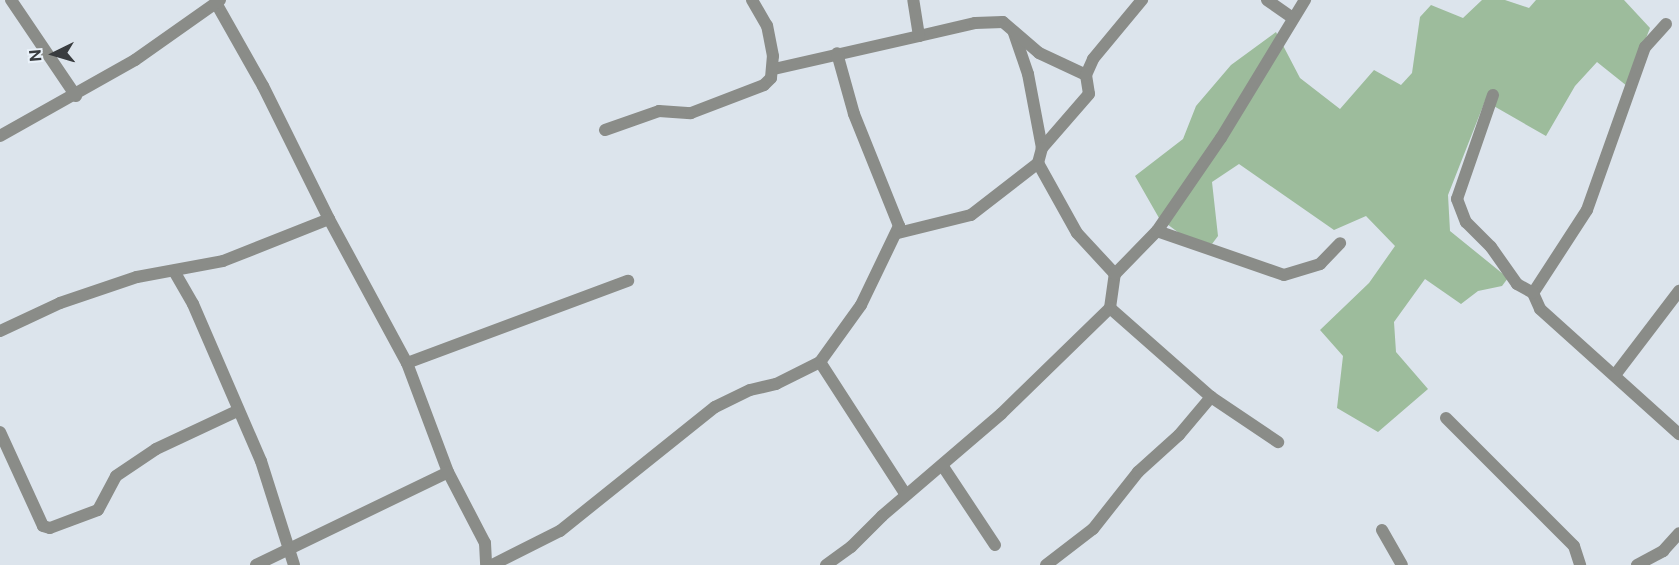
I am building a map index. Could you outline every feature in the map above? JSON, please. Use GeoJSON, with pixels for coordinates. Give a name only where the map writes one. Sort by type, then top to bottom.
{"type":"FeatureCollection","features":[{"type":"Feature","properties":{"kind":"street"},"geometry":{"type":"LineString","coordinates":[[11,0],[76,96]]}},
{"type":"Feature","properties":{"kind":"street"},"geometry":{"type":"LineString","coordinates":[[605,130],[659,111],[691,113],[736,98],[764,85],[774,69],[767,26],[752,0]]}},
{"type":"Feature","properties":{"kind":"street"},"geometry":{"type":"LineString","coordinates":[[913,0],[919,36]]}},
{"type":"Feature","properties":{"kind":"street"},"geometry":{"type":"LineString","coordinates":[[1042,148],[1089,94],[1086,75],[1093,59],[1142,0]]}},
{"type":"Feature","properties":{"kind":"street"},"geometry":{"type":"LineString","coordinates":[[1266,0],[1291,17]]}},
{"type":"Feature","properties":{"kind":"street"},"geometry":{"type":"LineString","coordinates":[[826,565],[851,547],[906,495],[1001,414],[1110,308],[1115,274],[1157,231],[1221,138],[1291,17],[1305,0]]}},
{"type":"Feature","properties":{"kind":"street"},"geometry":{"type":"LineString","coordinates":[[0,136],[76,96],[188,26],[218,2],[263,86],[329,219],[407,363],[448,472],[484,543],[486,565]]}},
{"type":"Feature","properties":{"kind":"street"},"geometry":{"type":"LineString","coordinates":[[774,69],[975,22],[1003,22],[1039,53],[1086,75]]}},
{"type":"Feature","properties":{"kind":"street"},"geometry":{"type":"LineString","coordinates":[[1533,293],[1587,210],[1645,47],[1666,24]]}},
{"type":"Feature","properties":{"kind":"street"},"geometry":{"type":"LineString","coordinates":[[898,233],[971,215],[1038,163],[1042,148],[1028,74],[1014,33]]}},
{"type":"Feature","properties":{"kind":"street"},"geometry":{"type":"LineString","coordinates":[[492,565],[560,531],[716,407],[750,390],[776,384],[820,362],[861,305],[898,233],[897,215],[854,114],[837,53]]}},
{"type":"Feature","properties":{"kind":"street"},"geometry":{"type":"LineString","coordinates":[[1493,95],[1457,199],[1466,222],[1517,284],[1533,293],[1540,309],[1679,434]]}},
{"type":"Feature","properties":{"kind":"street"},"geometry":{"type":"LineString","coordinates":[[1038,163],[1077,233],[1115,274]]}},
{"type":"Feature","properties":{"kind":"street"},"geometry":{"type":"LineString","coordinates":[[0,331],[60,303],[137,277],[174,271],[252,251],[329,219]]}},
{"type":"Feature","properties":{"kind":"street"},"geometry":{"type":"LineString","coordinates":[[1157,231],[1284,275],[1320,264],[1340,243]]}},
{"type":"Feature","properties":{"kind":"street"},"geometry":{"type":"LineString","coordinates":[[174,271],[193,304],[237,411],[261,461],[294,565]]}},
{"type":"Feature","properties":{"kind":"street"},"geometry":{"type":"LineString","coordinates":[[407,363],[628,281]]}},
{"type":"Feature","properties":{"kind":"street"},"geometry":{"type":"LineString","coordinates":[[1615,375],[1679,291]]}},
{"type":"Feature","properties":{"kind":"street"},"geometry":{"type":"LineString","coordinates":[[1110,308],[1211,397],[1278,442]]}},
{"type":"Feature","properties":{"kind":"street"},"geometry":{"type":"LineString","coordinates":[[820,362],[906,495]]}},
{"type":"Feature","properties":{"kind":"street"},"geometry":{"type":"LineString","coordinates":[[1046,565],[1093,530],[1138,472],[1179,435],[1211,397]]}},
{"type":"Feature","properties":{"kind":"street"},"geometry":{"type":"LineString","coordinates":[[0,432],[44,526],[50,528],[98,510],[116,476],[156,449],[237,411]]}},
{"type":"Feature","properties":{"kind":"street"},"geometry":{"type":"LineString","coordinates":[[1446,418],[1574,546],[1580,565]]}},
{"type":"Feature","properties":{"kind":"street"},"geometry":{"type":"LineString","coordinates":[[942,465],[995,545]]}},
{"type":"Feature","properties":{"kind":"street"},"geometry":{"type":"LineString","coordinates":[[256,565],[448,472]]}},
{"type":"Feature","properties":{"kind":"street"},"geometry":{"type":"LineString","coordinates":[[1382,530],[1402,565]]}},
{"type":"Feature","properties":{"kind":"street"},"geometry":{"type":"LineString","coordinates":[[1637,565],[1663,551],[1679,533]]}},
{"type":"Feature","properties":{"kind":"green space"},"geometry":{"type":"Polygon","coordinates":[[[1482,0],[1505,0],[1529,8],[1536,0],[1624,0],[1650,28],[1627,86],[1597,62],[1575,86],[1546,136],[1485,101],[1448,195],[1450,231],[1508,278],[1502,286],[1478,291],[1461,304],[1425,279],[1394,322],[1396,352],[1428,389],[1378,432],[1337,408],[1343,356],[1320,330],[1369,283],[1395,246],[1366,216],[1334,230],[1239,164],[1212,182],[1218,236],[1212,244],[1183,236],[1159,218],[1135,176],[1183,139],[1196,106],[1231,65],[1276,32],[1300,78],[1340,109],[1374,70],[1401,85],[1412,73],[1420,17],[1431,5],[1463,18],[1482,0]]]}}]}
